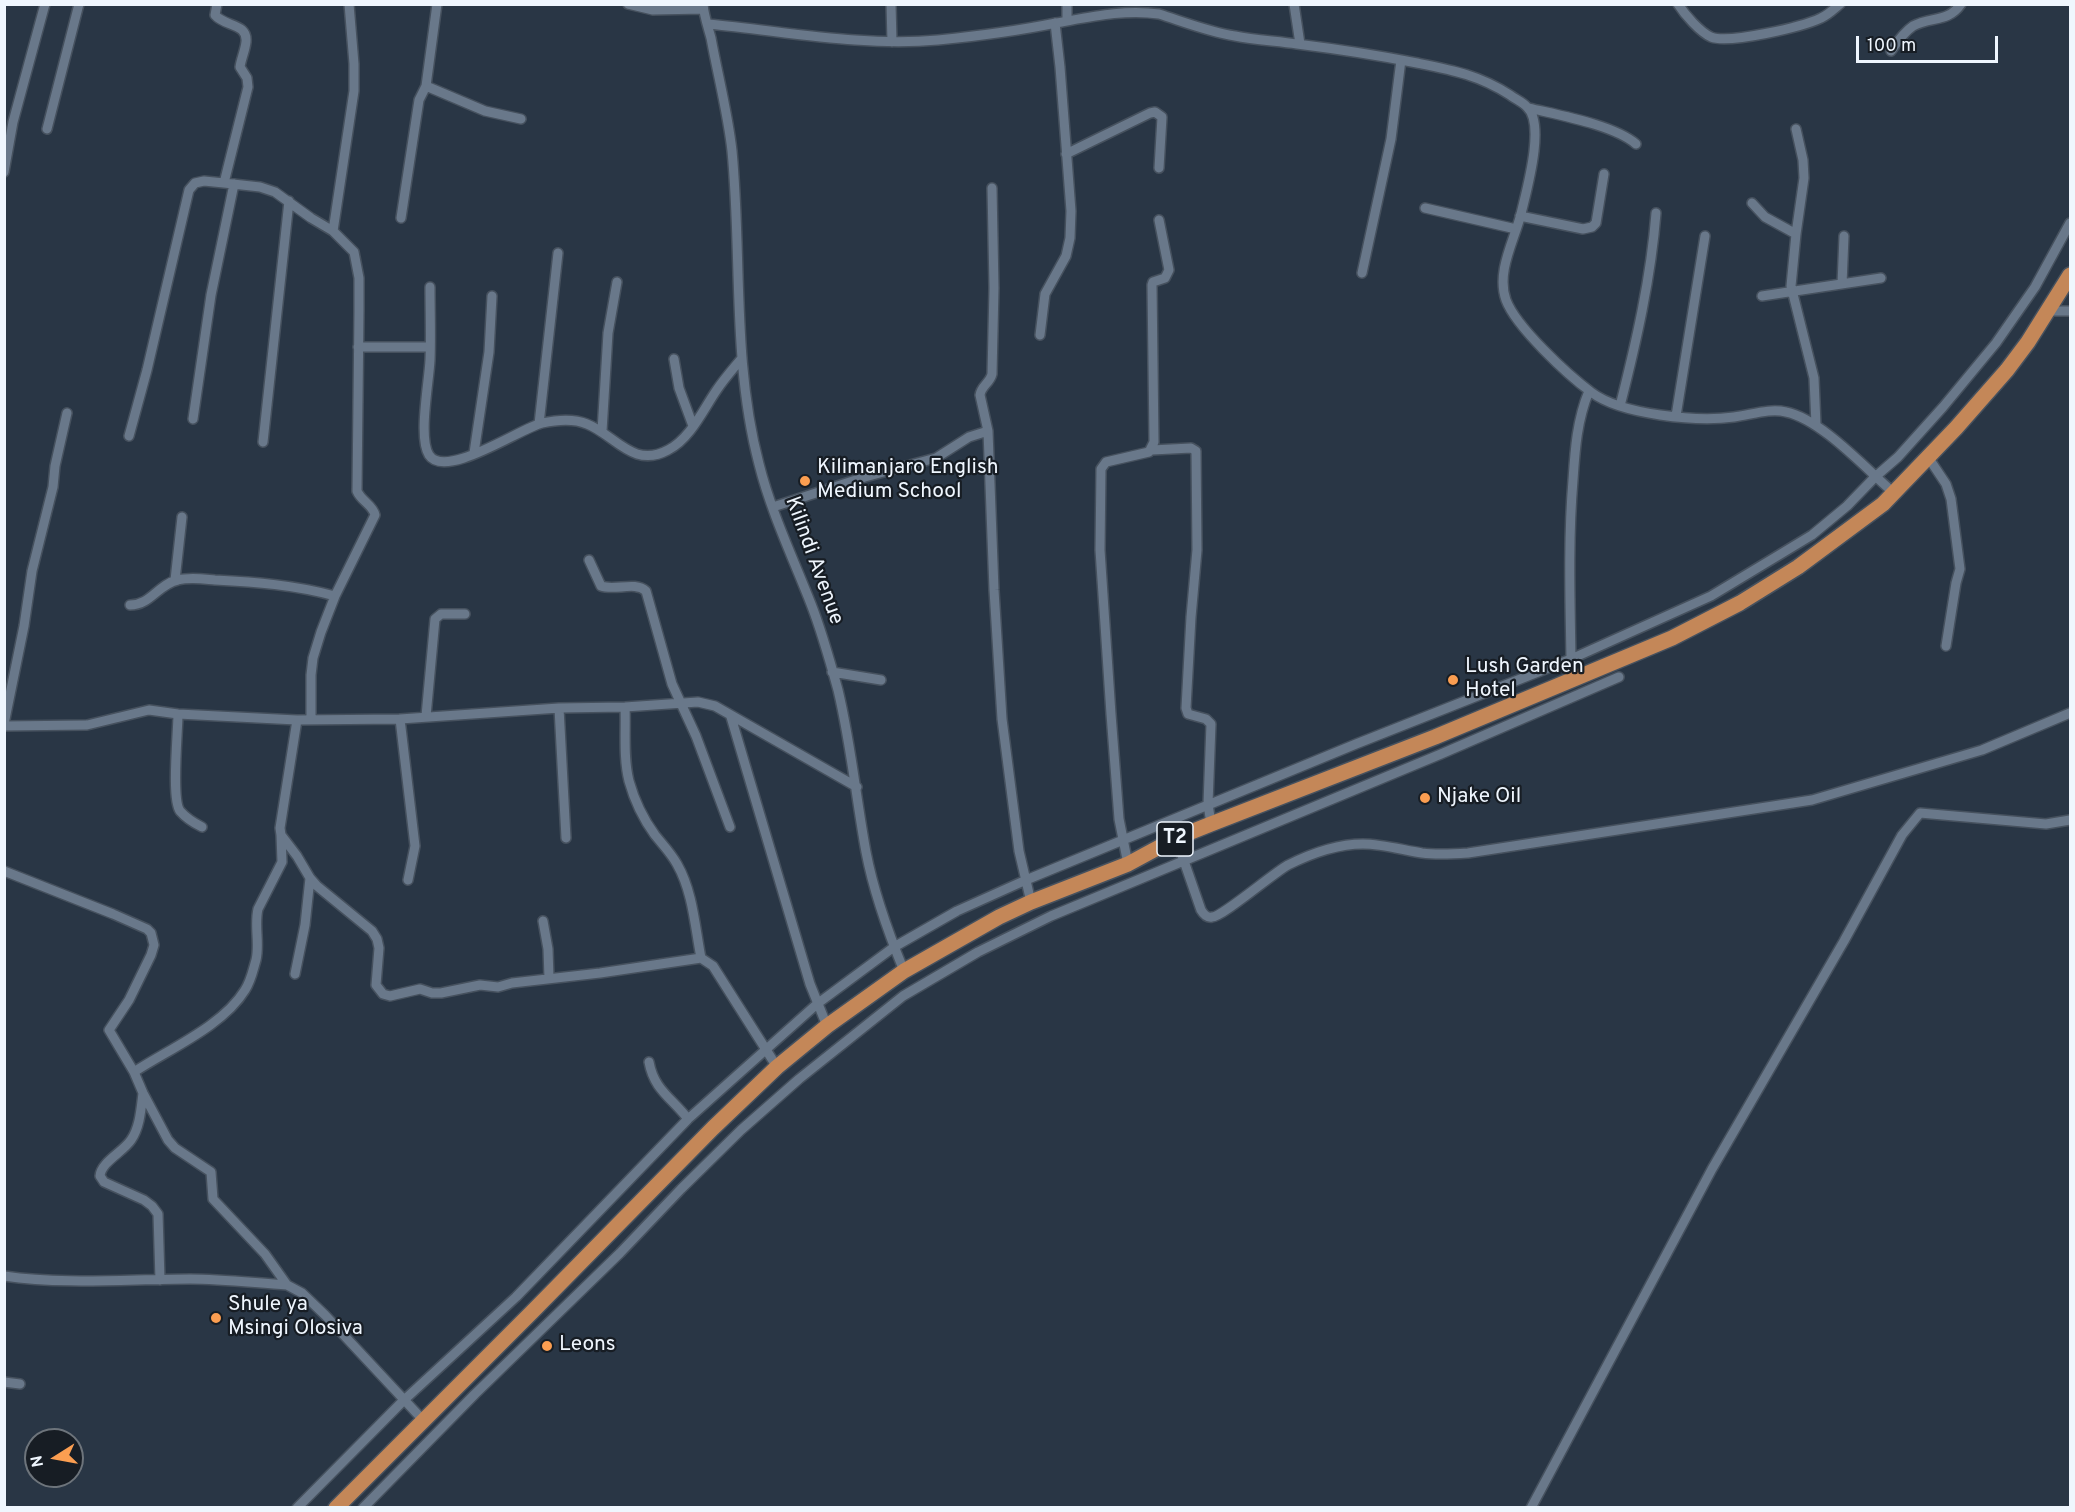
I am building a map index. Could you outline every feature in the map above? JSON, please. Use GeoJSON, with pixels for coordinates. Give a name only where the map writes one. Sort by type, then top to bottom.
{"type":"FeatureCollection","features":[{"type":"Feature","properties":{"kind":"highway","name":"T2"},"geometry":{"type":"LineString","coordinates":[[336,1508],[713,1128],[777,1067],[827,1026],[903,971],[999,917],[1128,864],[1176,838],[1435,737],[1672,638],[1740,603],[1798,567],[1883,504],[2007,370],[2049,311],[2070,275]]}},
{"type":"Feature","properties":{"kind":"street"},"geometry":{"type":"LineString","coordinates":[[4,172],[13,122],[45,4]]}},
{"type":"Feature","properties":{"kind":"street"},"geometry":{"type":"LineString","coordinates":[[47,129],[79,4]]}},
{"type":"Feature","properties":{"kind":"street"},"geometry":{"type":"LineString","coordinates":[[217,4],[215,15],[218,19],[241,28],[245,32],[240,67],[247,78],[248,87],[224,183]]}},
{"type":"Feature","properties":{"kind":"street"},"geometry":{"type":"LineString","coordinates":[[333,231],[354,91],[349,4]]}},
{"type":"Feature","properties":{"kind":"street"},"geometry":{"type":"LineString","coordinates":[[401,218],[419,100],[426,86],[436,4]]}},
{"type":"Feature","properties":{"kind":"street"},"geometry":{"type":"LineString","coordinates":[[628,4],[653,10],[703,7]]}},
{"type":"Feature","properties":{"kind":"street"},"geometry":{"type":"LineString","coordinates":[[891,4],[892,42]]}},
{"type":"Feature","properties":{"kind":"street"},"geometry":{"type":"LineString","coordinates":[[1067,4],[1067,21]]}},
{"type":"Feature","properties":{"kind":"street"},"geometry":{"type":"LineString","coordinates":[[1294,4],[1300,44]]}},
{"type":"Feature","properties":{"kind":"street"},"geometry":{"type":"LineString","coordinates":[[1678,4],[1707,35],[1728,40],[1810,22],[1821,18],[1840,4]]}},
{"type":"Feature","properties":{"kind":"street"},"geometry":{"type":"LineString","coordinates":[[1891,51],[1911,27],[1920,22],[1952,15],[1961,4]]}},
{"type":"Feature","properties":{"kind":"street","name":"Kilindi Avenue"},"geometry":{"type":"LineString","coordinates":[[703,7],[731,148],[737,211],[737,269],[742,358],[751,429],[759,466],[812,606],[832,672],[844,716],[868,862],[882,916],[903,971]]}},
{"type":"Feature","properties":{"kind":"street"},"geometry":{"type":"LineString","coordinates":[[708,24],[851,40],[892,42],[966,37],[1115,14],[1159,14],[1234,36],[1401,60],[1475,76],[1529,108],[1603,128],[1620,134],[1636,144]]}},
{"type":"Feature","properties":{"kind":"street"},"geometry":{"type":"LineString","coordinates":[[1040,334],[1046,294],[1066,256],[1070,238],[1071,211],[1055,23]]}},
{"type":"Feature","properties":{"kind":"street"},"geometry":{"type":"LineString","coordinates":[[1362,273],[1391,138],[1401,60]]}},
{"type":"Feature","properties":{"kind":"street"},"geometry":{"type":"LineString","coordinates":[[426,86],[485,111],[521,119]]}},
{"type":"Feature","properties":{"kind":"street"},"geometry":{"type":"LineString","coordinates":[[1529,108],[1534,124],[1535,140],[1532,168],[1503,278],[1508,304],[1531,336],[1589,391],[1597,397],[1620,406],[1695,419],[1724,418],[1768,411],[1784,411],[1807,419],[1894,493]]}},
{"type":"Feature","properties":{"kind":"street"},"geometry":{"type":"LineString","coordinates":[[1066,154],[1155,112],[1162,117],[1159,168]]}},
{"type":"Feature","properties":{"kind":"street"},"geometry":{"type":"LineString","coordinates":[[1796,129],[1803,160],[1804,178],[1791,290],[1814,378],[1816,425]]}},
{"type":"Feature","properties":{"kind":"street"},"geometry":{"type":"LineString","coordinates":[[1520,216],[1583,229],[1592,227],[1596,223],[1604,174]]}},
{"type":"Feature","properties":{"kind":"street"},"geometry":{"type":"LineString","coordinates":[[129,436],[189,190],[195,183],[234,184],[260,187],[274,192],[310,218],[333,231],[354,252],[359,278],[357,490],[373,508],[375,515],[335,596],[321,632],[313,658],[311,719]]}},
{"type":"Feature","properties":{"kind":"street"},"geometry":{"type":"LineString","coordinates":[[193,419],[211,295],[234,184]]}},
{"type":"Feature","properties":{"kind":"street"},"geometry":{"type":"LineString","coordinates":[[992,188],[994,288],[992,374],[980,395],[988,431],[1002,718],[1018,841],[1031,902]]}},
{"type":"Feature","properties":{"kind":"street"},"geometry":{"type":"LineString","coordinates":[[263,442],[289,201]]}},
{"type":"Feature","properties":{"kind":"street"},"geometry":{"type":"LineString","coordinates":[[1752,202],[1765,217],[1796,234]]}},
{"type":"Feature","properties":{"kind":"street"},"geometry":{"type":"LineString","coordinates":[[1425,208],[1516,229]]}},
{"type":"Feature","properties":{"kind":"street"},"geometry":{"type":"LineString","coordinates":[[1620,406],[1633,354],[1650,263],[1656,213]]}},
{"type":"Feature","properties":{"kind":"street"},"geometry":{"type":"LineString","coordinates":[[1152,450],[1154,442],[1152,285],[1153,282],[1165,278],[1169,270],[1159,220]]}},
{"type":"Feature","properties":{"kind":"street"},"geometry":{"type":"LineString","coordinates":[[297,1508],[403,1401],[516,1297],[688,1119],[818,1004],[894,947],[957,911],[1026,880],[1208,804],[1571,659],[1711,596],[1812,535],[1847,506],[1898,457],[1996,343],[2034,287],[2070,225]]}},
{"type":"Feature","properties":{"kind":"street"},"geometry":{"type":"LineString","coordinates":[[1676,417],[1705,236]]}},
{"type":"Feature","properties":{"kind":"street"},"geometry":{"type":"LineString","coordinates":[[1842,284],[1844,236]]}},
{"type":"Feature","properties":{"kind":"street"},"geometry":{"type":"LineString","coordinates":[[539,424],[558,253]]}},
{"type":"Feature","properties":{"kind":"street"},"geometry":{"type":"LineString","coordinates":[[1762,296],[1881,278]]}},
{"type":"Feature","properties":{"kind":"street"},"geometry":{"type":"LineString","coordinates":[[602,431],[608,343],[617,282]]}},
{"type":"Feature","properties":{"kind":"street"},"geometry":{"type":"LineString","coordinates":[[430,287],[430,347],[424,427],[428,453],[433,460],[443,462],[485,450],[539,424],[569,420],[588,424],[602,431],[630,453],[641,455],[667,451],[677,444],[693,426],[742,358]]}},
{"type":"Feature","properties":{"kind":"street"},"geometry":{"type":"LineString","coordinates":[[474,453],[489,352],[492,296]]}},
{"type":"Feature","properties":{"kind":"street"},"geometry":{"type":"LineString","coordinates":[[2049,311],[2070,311]]}},
{"type":"Feature","properties":{"kind":"street"},"geometry":{"type":"LineString","coordinates":[[358,347],[430,347]]}},
{"type":"Feature","properties":{"kind":"street"},"geometry":{"type":"LineString","coordinates":[[674,359],[679,388],[693,426]]}},
{"type":"Feature","properties":{"kind":"street"},"geometry":{"type":"LineString","coordinates":[[1571,659],[1569,523],[1576,435],[1581,411],[1589,391]]}},
{"type":"Feature","properties":{"kind":"street"},"geometry":{"type":"LineString","coordinates":[[67,413],[48,509],[32,571],[24,626],[4,725],[87,724],[149,710],[178,714],[297,720],[400,719],[559,708],[624,707],[698,702],[715,706],[857,787]]}},
{"type":"Feature","properties":{"kind":"street"},"geometry":{"type":"LineString","coordinates":[[773,507],[865,477],[936,458],[969,437],[988,431]]}},
{"type":"Feature","properties":{"kind":"street"},"geometry":{"type":"LineString","coordinates":[[1128,864],[1122,840],[1114,763],[1100,550],[1101,469],[1106,462],[1152,450],[1191,448],[1196,451],[1197,550],[1186,708],[1188,714],[1206,719],[1211,724],[1208,804],[1211,824]]}},
{"type":"Feature","properties":{"kind":"street"},"geometry":{"type":"LineString","coordinates":[[1928,457],[1946,484],[1951,499],[1960,568],[1946,646]]}},
{"type":"Feature","properties":{"kind":"street"},"geometry":{"type":"LineString","coordinates":[[175,580],[182,517]]}},
{"type":"Feature","properties":{"kind":"street"},"geometry":{"type":"LineString","coordinates":[[589,560],[601,586],[641,587],[646,591],[672,684],[682,703],[730,827]]}},
{"type":"Feature","properties":{"kind":"street"},"geometry":{"type":"LineString","coordinates":[[130,605],[144,603],[154,593],[175,580],[188,578],[265,583],[316,590],[335,596]]}},
{"type":"Feature","properties":{"kind":"street"},"geometry":{"type":"LineString","coordinates":[[426,717],[435,619],[441,614],[465,614]]}},
{"type":"Feature","properties":{"kind":"street"},"geometry":{"type":"LineString","coordinates":[[832,672],[881,680]]}},
{"type":"Feature","properties":{"kind":"street"},"geometry":{"type":"LineString","coordinates":[[363,1508],[475,1394],[613,1261],[741,1130],[880,1012],[923,983],[1009,936],[1104,893],[1441,754],[1619,677]]}},
{"type":"Feature","properties":{"kind":"street"},"geometry":{"type":"LineString","coordinates":[[624,707],[629,781],[646,819],[684,877],[700,958]]}},
{"type":"Feature","properties":{"kind":"street"},"geometry":{"type":"LineString","coordinates":[[559,708],[566,838]]}},
{"type":"Feature","properties":{"kind":"street"},"geometry":{"type":"LineString","coordinates":[[1176,838],[1203,913],[1208,917],[1213,917],[1225,912],[1287,866],[1307,857],[1344,846],[1367,844],[1437,854],[1468,853],[1812,800],[1982,750],[2070,713]]}},
{"type":"Feature","properties":{"kind":"street"},"geometry":{"type":"LineString","coordinates":[[178,714],[175,795],[178,809],[188,819],[202,827]]}},
{"type":"Feature","properties":{"kind":"street"},"geometry":{"type":"LineString","coordinates":[[731,717],[810,984],[827,1026]]}},
{"type":"Feature","properties":{"kind":"street"},"geometry":{"type":"LineString","coordinates":[[400,719],[415,846],[408,880]]}},
{"type":"Feature","properties":{"kind":"street"},"geometry":{"type":"LineString","coordinates":[[134,1072],[210,1024],[231,1006],[245,990],[250,980],[257,955],[258,909],[282,862],[281,813],[297,720]]}},
{"type":"Feature","properties":{"kind":"street"},"geometry":{"type":"LineString","coordinates":[[1531,1508],[1712,1169],[1910,823],[1920,813],[2046,825],[2070,820]]}},
{"type":"Feature","properties":{"kind":"street"},"geometry":{"type":"LineString","coordinates":[[281,836],[297,856],[310,878],[372,932],[380,948],[376,985],[383,994],[390,996],[420,988],[432,993],[441,993],[480,985],[498,987],[512,983],[700,958],[713,966],[777,1067]]}},
{"type":"Feature","properties":{"kind":"street"},"geometry":{"type":"LineString","coordinates":[[4,871],[113,914],[151,933],[154,945],[151,955],[129,999],[109,1029],[134,1072],[168,1140],[175,1148],[211,1172],[213,1199],[265,1254],[287,1285]]}},
{"type":"Feature","properties":{"kind":"street"},"geometry":{"type":"LineString","coordinates":[[295,974],[305,925],[310,878]]}},
{"type":"Feature","properties":{"kind":"street"},"geometry":{"type":"LineString","coordinates":[[543,921],[548,949],[549,978]]}},
{"type":"Feature","properties":{"kind":"street"},"geometry":{"type":"LineString","coordinates":[[649,1062],[651,1075],[659,1088],[688,1119]]}},
{"type":"Feature","properties":{"kind":"street"},"geometry":{"type":"LineString","coordinates":[[143,1093],[134,1135],[123,1150],[102,1168],[100,1176],[104,1182],[152,1206],[158,1214],[160,1280]]}},
{"type":"Feature","properties":{"kind":"street"},"geometry":{"type":"LineString","coordinates":[[4,1276],[32,1280],[71,1281],[207,1279],[287,1285],[302,1293],[325,1315],[423,1420]]}},
{"type":"Feature","properties":{"kind":"street"},"geometry":{"type":"LineString","coordinates":[[4,1382],[20,1384]]}},
{"type":"Feature","properties":{"kind":"place","name":"Kilimanjaro English Medium School"},"geometry":{"type":"Point","coordinates":[805,481]}},
{"type":"Feature","properties":{"kind":"place","name":"Lush Garden Hotel"},"geometry":{"type":"Point","coordinates":[1453,680]}},
{"type":"Feature","properties":{"kind":"place","name":"Njake Oil"},"geometry":{"type":"Point","coordinates":[1425,798]}},
{"type":"Feature","properties":{"kind":"place","name":"Shule ya Msingi Olosiva"},"geometry":{"type":"Point","coordinates":[216,1318]}},
{"type":"Feature","properties":{"kind":"place","name":"Leons"},"geometry":{"type":"Point","coordinates":[547,1346]}}]}
